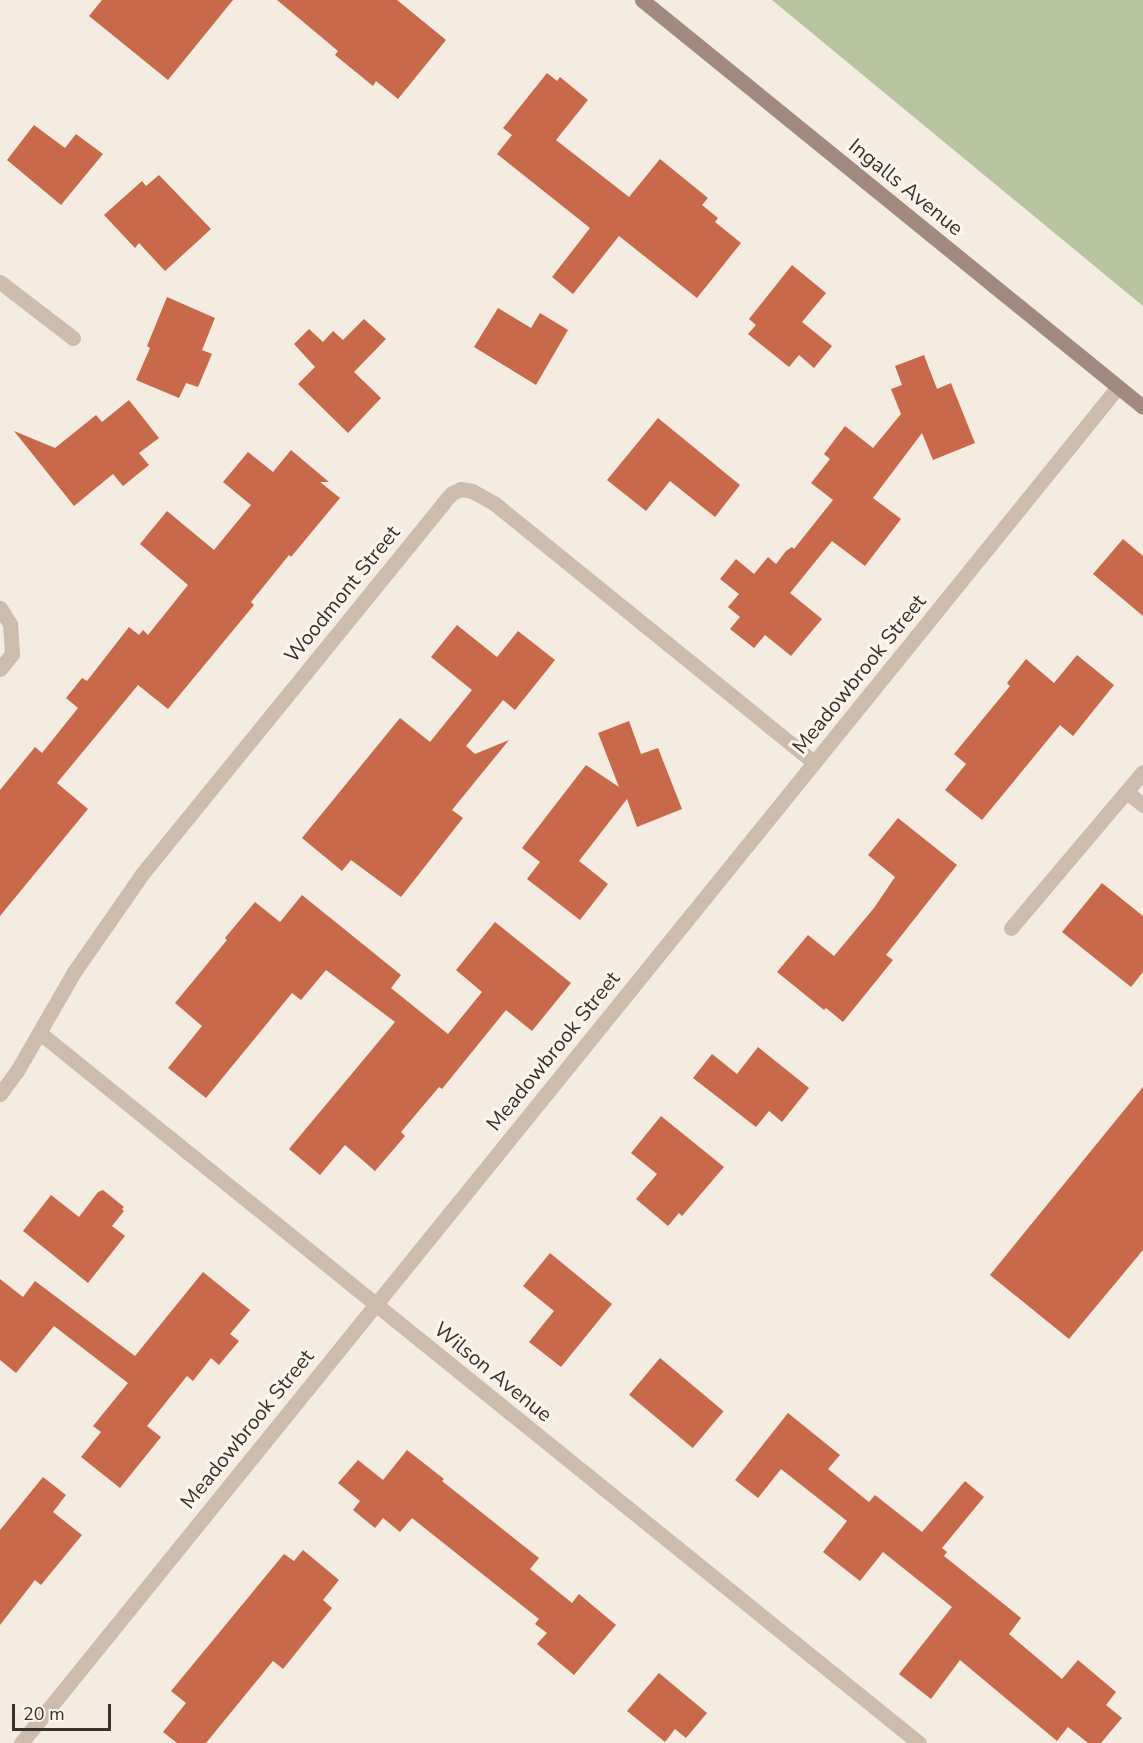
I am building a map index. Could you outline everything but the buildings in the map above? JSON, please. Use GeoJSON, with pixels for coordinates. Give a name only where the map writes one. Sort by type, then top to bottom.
{"type":"FeatureCollection","features":[{"type":"Feature","properties":{"kind":"main road","name":"Ingalls Avenue"},"geometry":{"type":"LineString","coordinates":[[642,0],[1143,407]]}},
{"type":"Feature","properties":{"kind":"street"},"geometry":{"type":"LineString","coordinates":[[0,282],[73,338]]}},
{"type":"Feature","properties":{"kind":"street","name":"Meadowbrook Street"},"geometry":{"type":"LineString","coordinates":[[21,1743],[1118,387]]}},
{"type":"Feature","properties":{"kind":"street","name":"Woodmont Street"},"geometry":{"type":"LineString","coordinates":[[0,1094],[40,1033],[74,972],[142,874],[443,502],[452,493],[461,489],[471,490],[495,504],[814,762]]}},
{"type":"Feature","properties":{"kind":"street"},"geometry":{"type":"LineString","coordinates":[[0,608],[10,624],[12,654],[0,669]]}},
{"type":"Feature","properties":{"kind":"street"},"geometry":{"type":"LineString","coordinates":[[1011,928],[1143,772]]}},
{"type":"Feature","properties":{"kind":"street"},"geometry":{"type":"LineString","coordinates":[[1127,792],[1143,805]]}},
{"type":"Feature","properties":{"kind":"street","name":"Wilson Avenue"},"geometry":{"type":"LineString","coordinates":[[40,1033],[919,1743]]}},
{"type":"Feature","properties":{"kind":"green space"},"geometry":{"type":"Polygon","coordinates":[[[772,0],[1143,0],[1143,306],[772,0]]]}}]}
